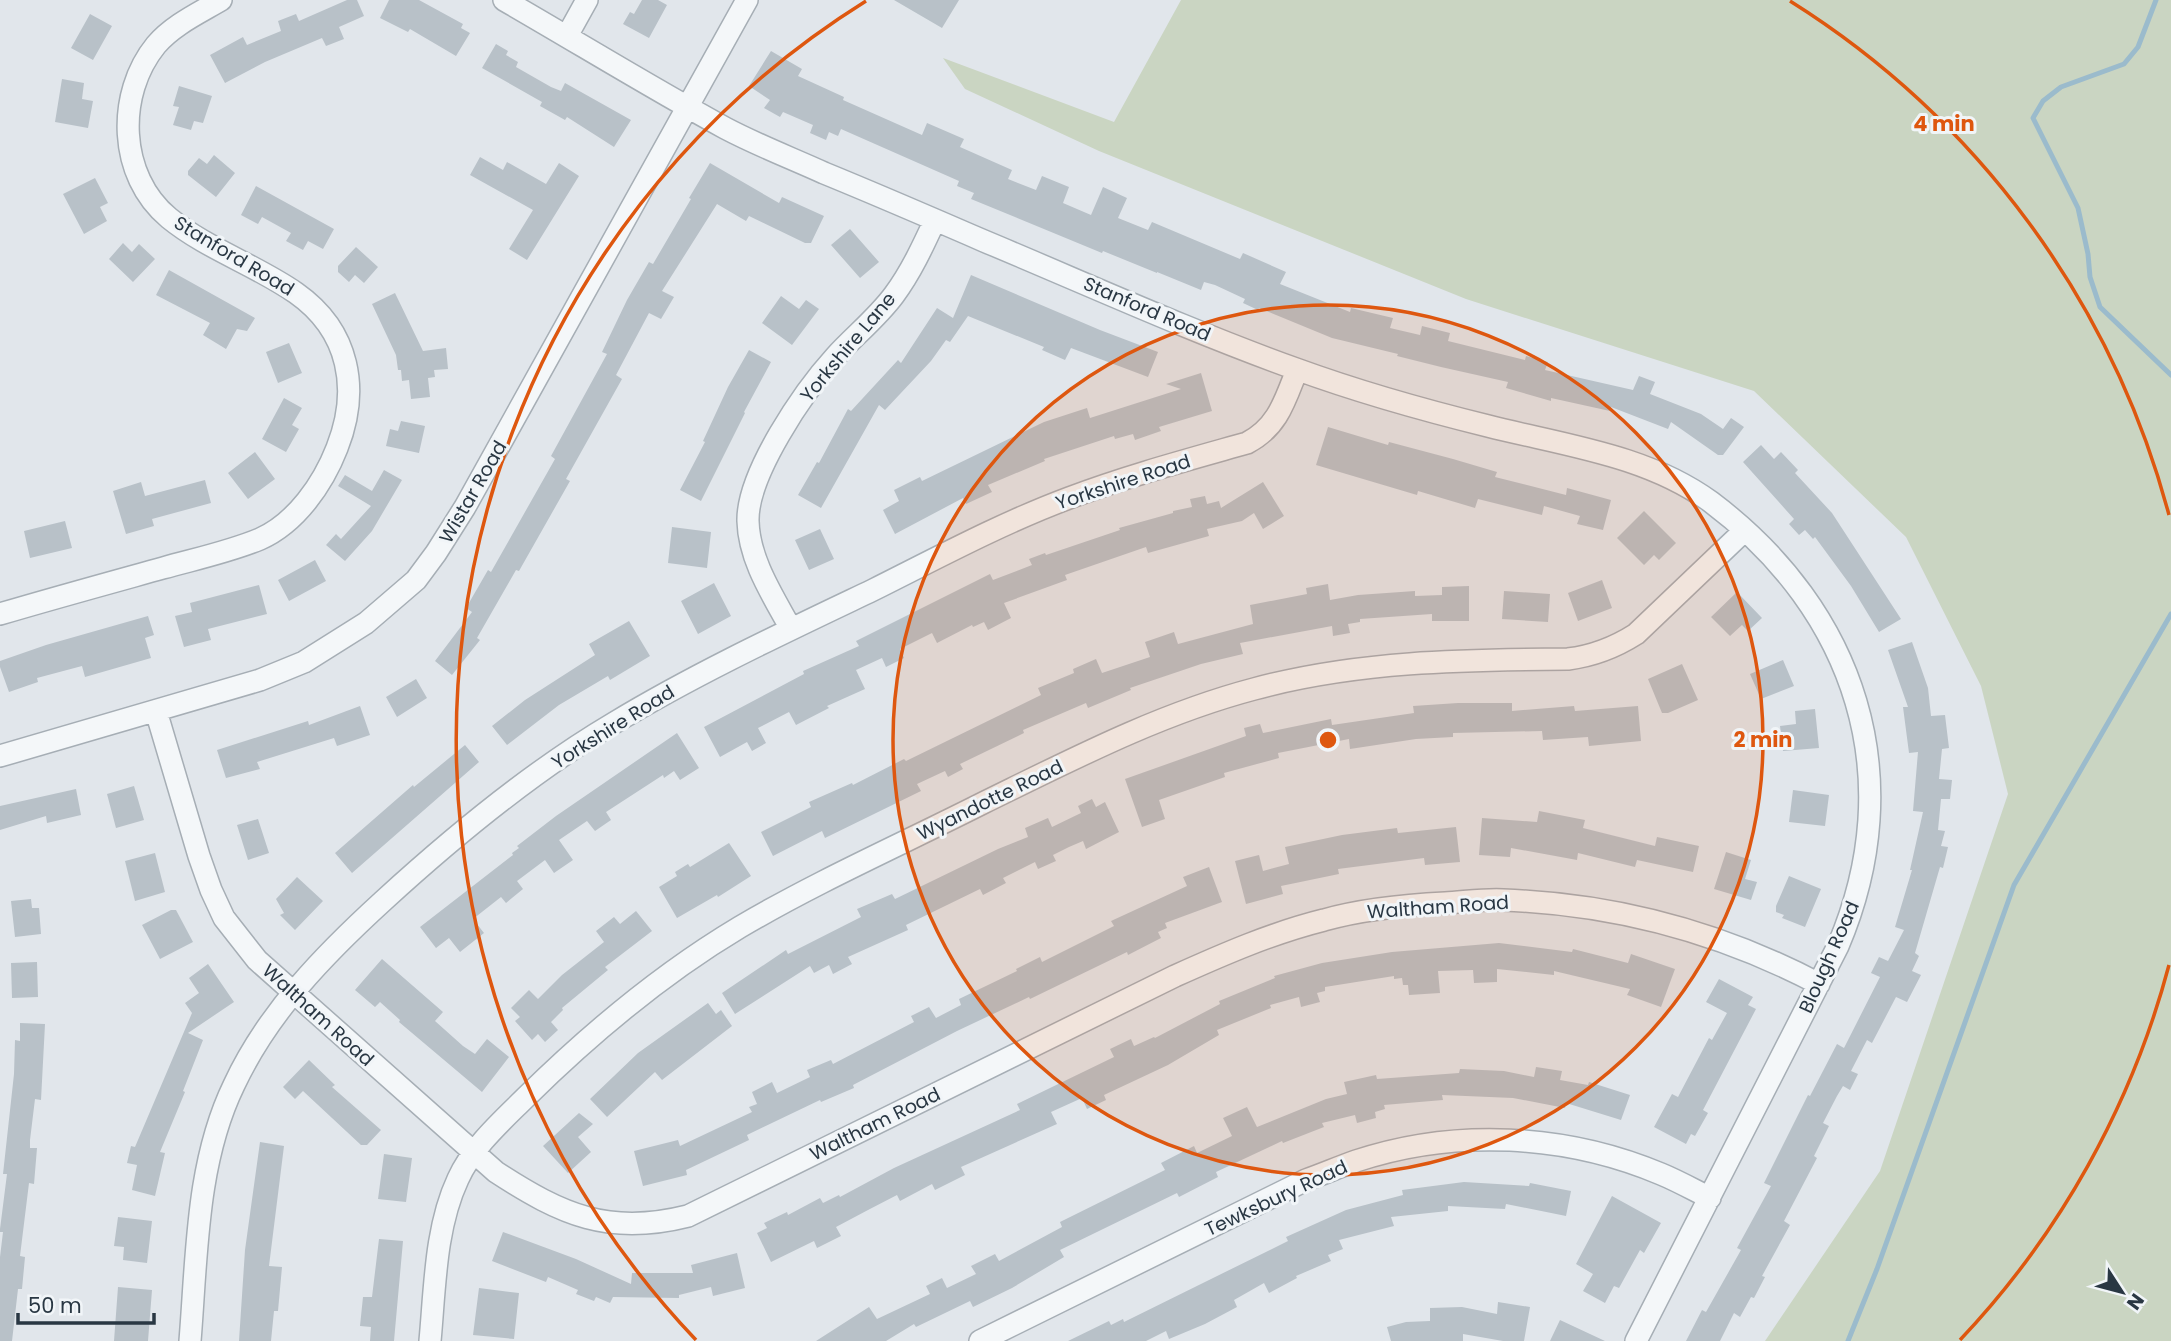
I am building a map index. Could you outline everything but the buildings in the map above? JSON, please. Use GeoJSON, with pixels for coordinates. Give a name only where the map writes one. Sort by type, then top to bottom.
{"type":"FeatureCollection","features":[{"type":"Feature","properties":{"kind":"street","name":"Stanford Road"},"geometry":{"type":"LineString","coordinates":[[0,614],[260,539],[295,514],[311,497],[335,454],[345,427],[350,379],[343,352],[326,323],[298,294],[192,234],[168,217],[146,191],[132,162],[128,124],[130,102],[143,66],[163,38],[189,18],[221,0]]}},
{"type":"Feature","properties":{"kind":"street","name":"Stanford Road"},"geometry":{"type":"LineString","coordinates":[[504,0],[726,129],[935,220],[1297,370],[1405,405],[1591,451],[1652,469],[1680,482],[1709,501],[1744,531]]}},
{"type":"Feature","properties":{"kind":"street"},"geometry":{"type":"LineString","coordinates":[[567,36],[587,0]]}},
{"type":"Feature","properties":{"kind":"street","name":"Wistar Road"},"geometry":{"type":"LineString","coordinates":[[0,756],[260,680],[304,662],[366,623],[416,580],[436,554],[465,507],[747,0]]}},
{"type":"Feature","properties":{"kind":"street","name":"Yorkshire Lane"},"geometry":{"type":"LineString","coordinates":[[791,629],[753,553],[748,520],[750,502],[769,455],[802,399],[834,359],[894,295],[913,265],[935,220]]}},
{"type":"Feature","properties":{"kind":"street","name":"Yorkshire Road"},"geometry":{"type":"LineString","coordinates":[[190,1341],[202,1201],[210,1154],[234,1083],[293,992],[362,920],[409,877],[483,815],[568,752],[612,723],[680,685],[791,629],[1066,499],[1137,474],[1247,443],[1260,436],[1273,424],[1281,411],[1297,370]]}},
{"type":"Feature","properties":{"kind":"street","name":"Blough Road"},"geometry":{"type":"LineString","coordinates":[[1636,1341],[1819,984],[1850,917],[1862,880],[1872,803],[1867,752],[1857,704],[1846,671],[1821,622],[1791,580],[1744,531]]}},
{"type":"Feature","properties":{"kind":"street","name":"Wyandotte Road"},"geometry":{"type":"LineString","coordinates":[[430,1341],[444,1224],[458,1176],[473,1154],[494,1128],[549,1074],[604,1026],[670,975],[738,929],[820,884],[1105,743],[1170,716],[1235,694],[1330,673],[1422,662],[1568,659],[1590,656],[1636,634],[1744,531]]}},
{"type":"Feature","properties":{"kind":"street","name":"Waltham Road"},"geometry":{"type":"LineString","coordinates":[[156,711],[198,856],[220,909],[257,960],[496,1172],[534,1197],[562,1211],[616,1224],[641,1224],[688,1216],[1237,947],[1326,919],[1395,906],[1501,900],[1600,908],[1659,921],[1740,946],[1819,984]]}},
{"type":"Feature","properties":{"kind":"street","name":"Tewksbury Road"},"geometry":{"type":"LineString","coordinates":[[980,1341],[1306,1180],[1358,1160],[1398,1151],[1452,1141],[1491,1139],[1556,1144],[1607,1156],[1661,1174],[1710,1198]]}},
{"type":"Feature","properties":{"kind":"green space"},"geometry":{"type":"Polygon","coordinates":[[[1181,0],[2171,0],[2171,1341],[1765,1341],[1880,1171],[2008,794],[1981,686],[1906,537],[1754,391],[1466,299],[1099,151],[965,89],[943,58],[1114,122],[1181,0]]]}},
{"type":"Feature","properties":{"kind":"waterway"},"geometry":{"type":"LineString","coordinates":[[2156,0],[2138,47],[2124,64],[2061,87],[2043,101],[2033,118],[2078,208],[2090,277],[2100,307],[2171,375]]}},
{"type":"Feature","properties":{"kind":"waterway"},"geometry":{"type":"LineString","coordinates":[[1848,1341],[1877,1269],[2014,885],[2171,614]]}}]}
